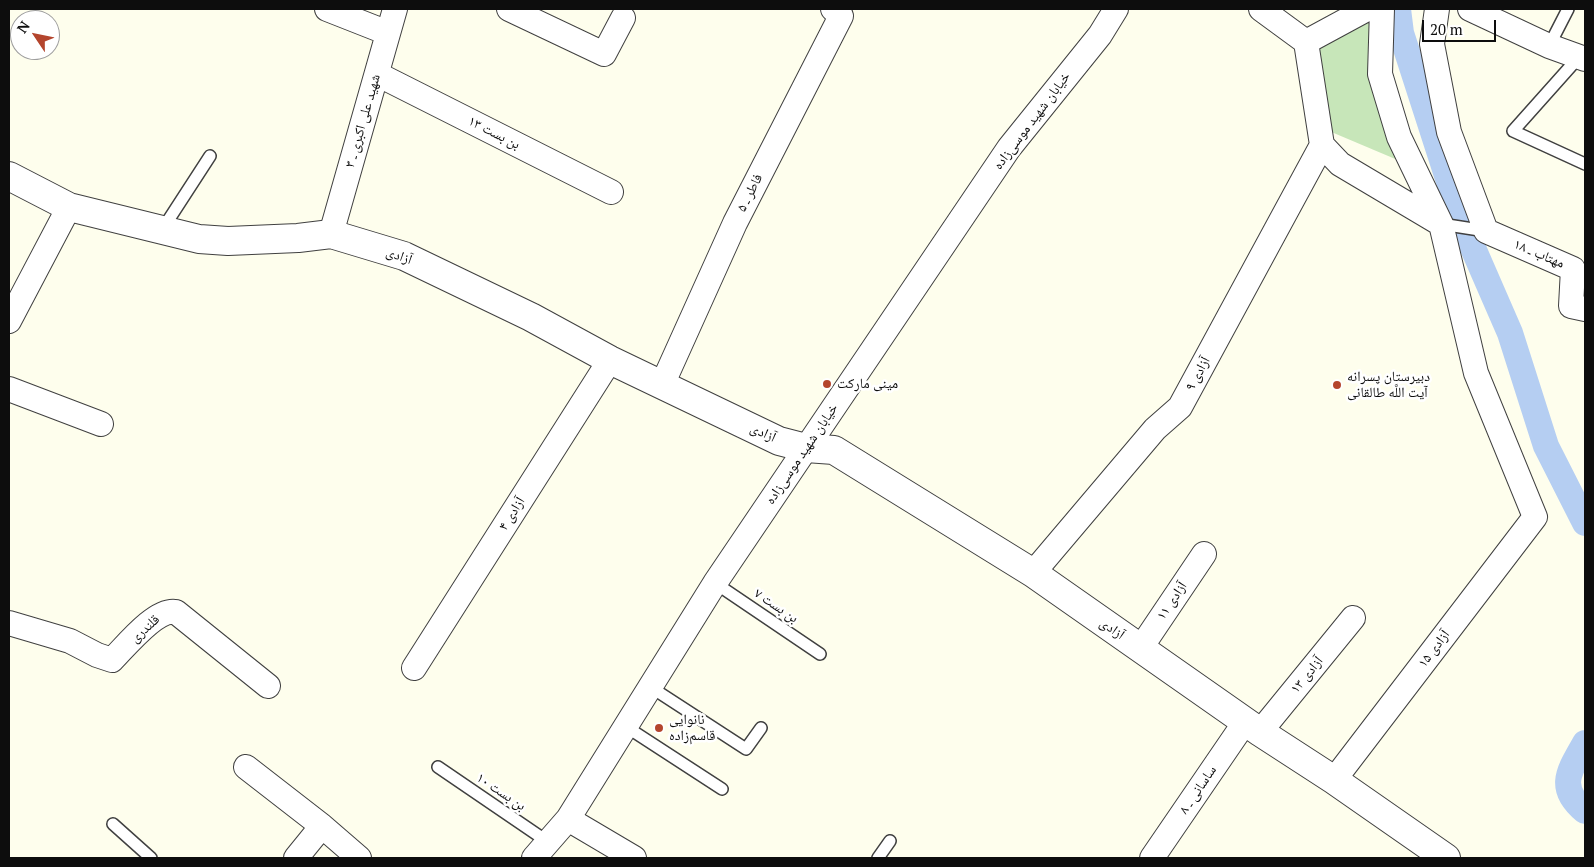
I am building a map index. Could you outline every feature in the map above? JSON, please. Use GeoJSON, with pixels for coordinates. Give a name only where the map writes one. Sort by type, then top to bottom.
{"type":"FeatureCollection","features":[{"type":"Feature","properties":{"kind":"street"},"geometry":{"type":"LineString","coordinates":[[327,9],[388,33]]}},
{"type":"Feature","properties":{"kind":"street","name":"شهید علی اکبری ـ ۳"},"geometry":{"type":"LineString","coordinates":[[331,234],[395,9]]}},
{"type":"Feature","properties":{"kind":"street"},"geometry":{"type":"LineString","coordinates":[[509,9],[604,54],[623,18]]}},
{"type":"Feature","properties":{"kind":"street","name":"فاطر ـ ۵"},"geometry":{"type":"LineString","coordinates":[[662,384],[735,223],[841,16],[833,9]]}},
{"type":"Feature","properties":{"kind":"street","name":"خیابان شهید موسی‌زاده"},"geometry":{"type":"LineString","coordinates":[[541,850],[568,819],[714,583],[1009,148],[1100,35],[1116,9]]}},
{"type":"Feature","properties":{"kind":"street"},"geometry":{"type":"LineString","coordinates":[[1261,9],[1306,42],[1322,145],[1340,164],[1440,224]]}},
{"type":"Feature","properties":{"kind":"street"},"geometry":{"type":"LineString","coordinates":[[1306,42],[1367,9]]}},
{"type":"Feature","properties":{"kind":"street"},"geometry":{"type":"LineString","coordinates":[[1382,9],[1380,74],[1398,137],[1440,224]]}},
{"type":"Feature","properties":{"kind":"street"},"geometry":{"type":"LineString","coordinates":[[1437,9],[1432,44],[1449,132],[1486,231]]}},
{"type":"Feature","properties":{"kind":"street"},"geometry":{"type":"LineString","coordinates":[[1470,9],[1549,46],[1582,58]]}},
{"type":"Feature","properties":{"kind":"street","name":"بن بست ۱۳"},"geometry":{"type":"LineString","coordinates":[[377,74],[611,192]]}},
{"type":"Feature","properties":{"kind":"street","name":"آزادی ۹"},"geometry":{"type":"LineString","coordinates":[[1032,573],[1155,429],[1180,407],[1322,145]]}},
{"type":"Feature","properties":{"kind":"street","name":"آزادی"},"geometry":{"type":"LineString","coordinates":[[9,176],[69,207],[200,239],[228,241],[298,238],[331,234],[404,256],[530,317],[610,360],[779,441],[806,448],[834,450],[1032,573],[1252,727],[1334,780],[1446,858]]}},
{"type":"Feature","properties":{"kind":"street"},"geometry":{"type":"LineString","coordinates":[[9,321],[69,207]]}},
{"type":"Feature","properties":{"kind":"street","name":"آزادی ۱۵"},"geometry":{"type":"LineString","coordinates":[[1334,780],[1535,518],[1476,373],[1440,224]]}},
{"type":"Feature","properties":{"kind":"street","name":"مهتاب ـ ۱۸"},"geometry":{"type":"LineString","coordinates":[[1486,231],[1573,269],[1571,306],[1585,310]]}},
{"type":"Feature","properties":{"kind":"street","name":"آزادی ۴"},"geometry":{"type":"LineString","coordinates":[[414,668],[610,360]]}},
{"type":"Feature","properties":{"kind":"street"},"geometry":{"type":"LineString","coordinates":[[9,389],[101,424]]}},
{"type":"Feature","properties":{"kind":"street","name":"آزادی ۱۱"},"geometry":{"type":"LineString","coordinates":[[1140,648],[1204,554]]}},
{"type":"Feature","properties":{"kind":"street","name":"قلندری"},"geometry":{"type":"LineString","coordinates":[[9,623],[70,641],[97,655],[112,660],[158,615],[169,611],[176,612],[268,686]]}},
{"type":"Feature","properties":{"kind":"street","name":"آزادی ۱۳"},"geometry":{"type":"LineString","coordinates":[[1252,727],[1353,618]]}},
{"type":"Feature","properties":{"kind":"street","name":"ساسانی ـ ۸"},"geometry":{"type":"LineString","coordinates":[[1152,858],[1252,727]]}},
{"type":"Feature","properties":{"kind":"street"},"geometry":{"type":"LineString","coordinates":[[246,767],[322,826],[359,858]]}},
{"type":"Feature","properties":{"kind":"street"},"geometry":{"type":"LineString","coordinates":[[568,819],[634,858]]}},
{"type":"Feature","properties":{"kind":"street"},"geometry":{"type":"LineString","coordinates":[[296,858],[322,826]]}},
{"type":"Feature","properties":{"kind":"lane"},"geometry":{"type":"LineString","coordinates":[[1549,46],[1568,9]]}},
{"type":"Feature","properties":{"kind":"lane"},"geometry":{"type":"LineString","coordinates":[[1582,58],[1513,131],[1585,164]]}},
{"type":"Feature","properties":{"kind":"lane"},"geometry":{"type":"LineString","coordinates":[[161,231],[210,156]]}},
{"type":"Feature","properties":{"kind":"lane"},"geometry":{"type":"LineString","coordinates":[[1440,224],[1486,231]]}},
{"type":"Feature","properties":{"kind":"lane","name":"بن بست ۷"},"geometry":{"type":"LineString","coordinates":[[714,583],[820,654]]}},
{"type":"Feature","properties":{"kind":"lane"},"geometry":{"type":"LineString","coordinates":[[650,686],[746,749],[761,728]]}},
{"type":"Feature","properties":{"kind":"lane"},"geometry":{"type":"LineString","coordinates":[[625,726],[722,789]]}},
{"type":"Feature","properties":{"kind":"lane","name":"بن بست ۱۰"},"geometry":{"type":"LineString","coordinates":[[438,767],[541,850]]}},
{"type":"Feature","properties":{"kind":"lane"},"geometry":{"type":"LineString","coordinates":[[113,824],[150,858]]}},
{"type":"Feature","properties":{"kind":"lane"},"geometry":{"type":"LineString","coordinates":[[878,858],[890,841]]}},
{"type":"Feature","properties":{"kind":"green space"},"geometry":{"type":"Polygon","coordinates":[[[1372,17],[1400,161],[1329,131],[1314,46],[1372,17]]]}},
{"type":"Feature","properties":{"kind":"waterway"},"geometry":{"type":"LineString","coordinates":[[1398,9],[1401,33],[1463,225],[1510,333],[1546,446],[1585,523]]}},
{"type":"Feature","properties":{"kind":"waterway"},"geometry":{"type":"LineString","coordinates":[[1585,743],[1568,778],[1571,794],[1585,811]]}},
{"type":"Feature","properties":{"kind":"place","name":"مینی مارکت"},"geometry":{"type":"Point","coordinates":[827,384]}},
{"type":"Feature","properties":{"kind":"place","name":"دبیرستان پسرانه آیت اللَّه طالقانی"},"geometry":{"type":"Point","coordinates":[1337,385]}},
{"type":"Feature","properties":{"kind":"place","name":"نانوایی قاسم‌زاده"},"geometry":{"type":"Point","coordinates":[659,728]}}]}
